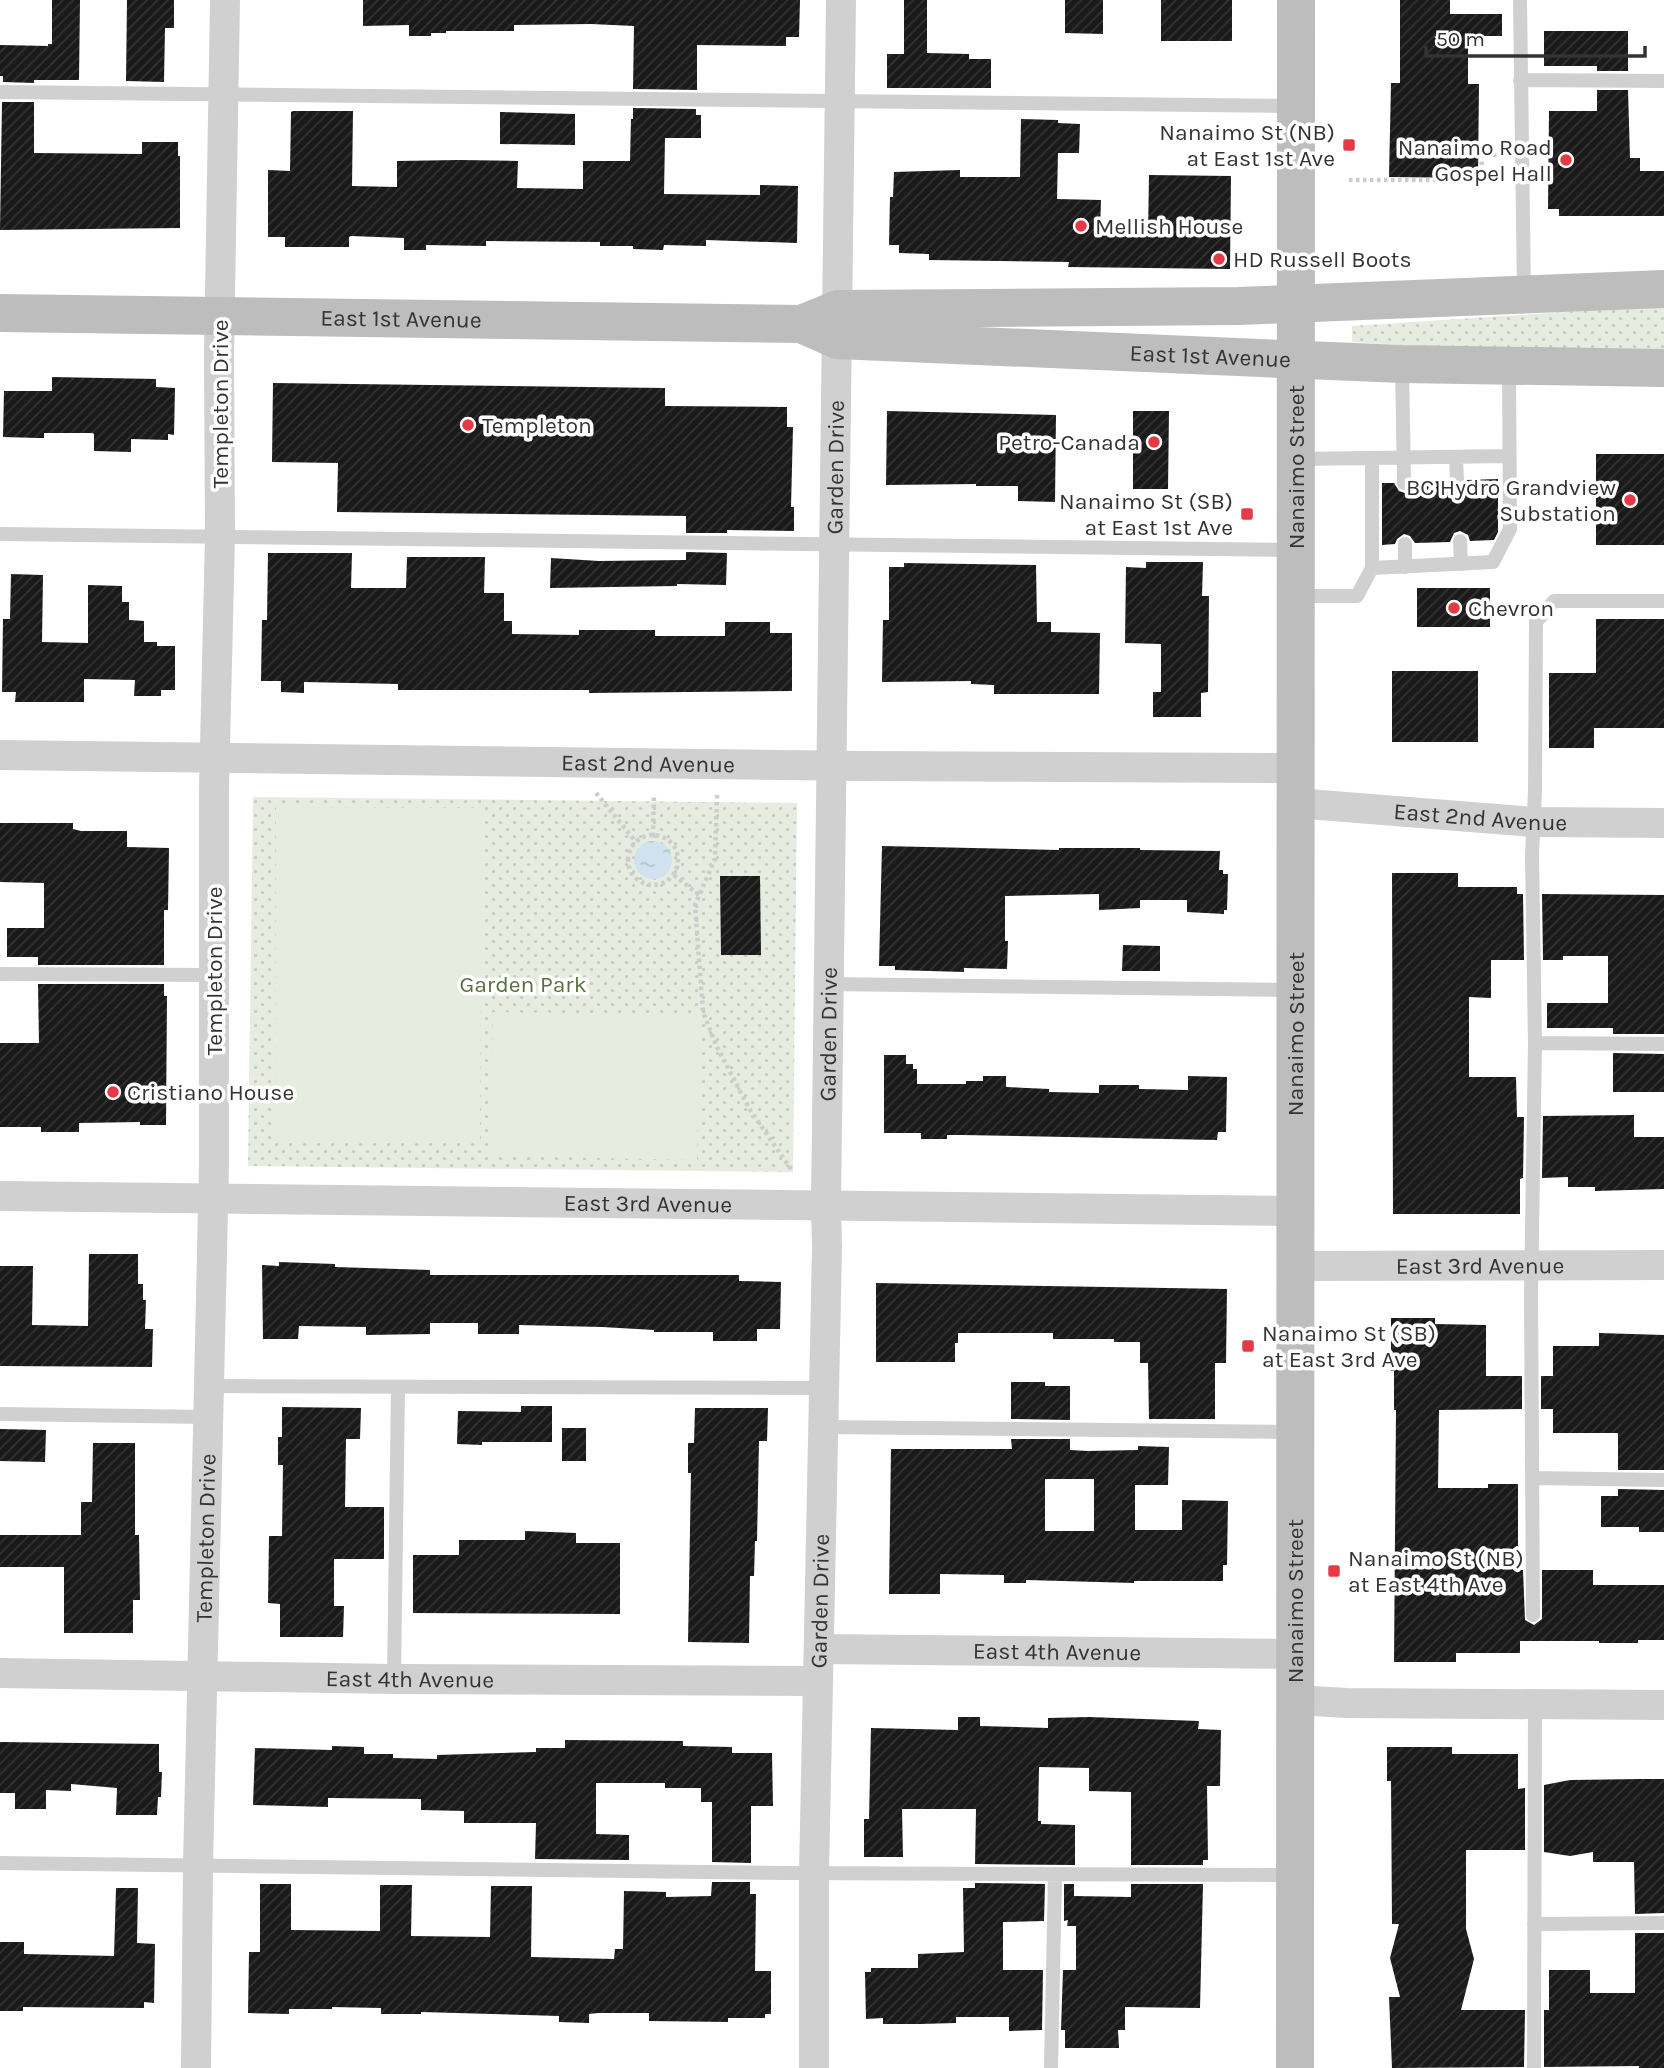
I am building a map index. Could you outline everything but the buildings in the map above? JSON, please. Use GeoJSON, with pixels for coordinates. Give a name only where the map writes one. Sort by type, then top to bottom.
{"type":"FeatureCollection","features":[{"type":"Feature","properties":{"kind":"main road","name":"Nanaimo Street"},"geometry":{"type":"LineString","coordinates":[[1295,2068],[1296,0]]}},
{"type":"Feature","properties":{"kind":"main road","name":"East 1st Avenue"},"geometry":{"type":"LineString","coordinates":[[0,313],[838,324],[1664,289]]}},
{"type":"Feature","properties":{"kind":"main road","name":"East 1st Avenue"},"geometry":{"type":"LineString","coordinates":[[838,324],[1295,359],[1664,368]]}},
{"type":"Feature","properties":{"kind":"street","name":"Templeton Drive"},"geometry":{"type":"LineString","coordinates":[[196,2068],[213,1198],[214,758],[220,537],[225,0]]}},
{"type":"Feature","properties":{"kind":"street","name":"Garden Drive"},"geometry":{"type":"LineString","coordinates":[[814,2068],[814,1873],[827,1248],[841,0]]}},
{"type":"Feature","properties":{"kind":"street","name":"East 2nd Avenue"},"geometry":{"type":"LineString","coordinates":[[0,755],[832,765],[1295,786],[1534,822],[1664,823]]}},
{"type":"Feature","properties":{"kind":"street","name":"East 3rd Avenue"},"geometry":{"type":"LineString","coordinates":[[0,1196],[1296,1212]]}},
{"type":"Feature","properties":{"kind":"street","name":"East 3rd Avenue"},"geometry":{"type":"LineString","coordinates":[[1296,1266],[1664,1265]]}},
{"type":"Feature","properties":{"kind":"street","name":"East 4th Avenue"},"geometry":{"type":"LineString","coordinates":[[819,1649],[1295,1654]]}},
{"type":"Feature","properties":{"kind":"street","name":"East 4th Avenue"},"geometry":{"type":"LineString","coordinates":[[0,1673],[818,1682]]}},
{"type":"Feature","properties":{"kind":"street"},"geometry":{"type":"LineString","coordinates":[[1295,1700],[1347,1703],[1664,1705]]}},
{"type":"Feature","properties":{"kind":"lane"},"geometry":{"type":"LineString","coordinates":[[1520,0],[1524,294]]}},
{"type":"Feature","properties":{"kind":"lane"},"geometry":{"type":"LineString","coordinates":[[1520,80],[1664,81]]}},
{"type":"Feature","properties":{"kind":"lane"},"geometry":{"type":"LineString","coordinates":[[0,92],[1296,106]]}},
{"type":"Feature","properties":{"kind":"lane"},"geometry":{"type":"LineString","coordinates":[[1402,363],[1404,482]]}},
{"type":"Feature","properties":{"kind":"lane"},"geometry":{"type":"LineString","coordinates":[[1372,568],[1493,562],[1510,529],[1509,366]]}},
{"type":"Feature","properties":{"kind":"lane"},"geometry":{"type":"LineString","coordinates":[[1295,459],[1456,459],[1509,456]]}},
{"type":"Feature","properties":{"kind":"lane"},"geometry":{"type":"LineString","coordinates":[[1295,596],[1357,596],[1372,568],[1373,459]]}},
{"type":"Feature","properties":{"kind":"lane"},"geometry":{"type":"LineString","coordinates":[[1456,459],[1457,480]]}},
{"type":"Feature","properties":{"kind":"lane"},"geometry":{"type":"LineString","coordinates":[[0,534],[1294,550]]}},
{"type":"Feature","properties":{"kind":"lane"},"geometry":{"type":"LineString","coordinates":[[1460,541],[1461,564]]}},
{"type":"Feature","properties":{"kind":"lane"},"geometry":{"type":"LineString","coordinates":[[1405,544],[1405,567]]}},
{"type":"Feature","properties":{"kind":"lane"},"geometry":{"type":"LineString","coordinates":[[1533,1615],[1536,622],[1554,601],[1664,601]]}},
{"type":"Feature","properties":{"kind":"lane"},"geometry":{"type":"LineString","coordinates":[[0,974],[214,975]]}},
{"type":"Feature","properties":{"kind":"lane"},"geometry":{"type":"LineString","coordinates":[[829,984],[1295,990]]}},
{"type":"Feature","properties":{"kind":"lane"},"geometry":{"type":"LineString","coordinates":[[1535,1043],[1664,1044]]}},
{"type":"Feature","properties":{"kind":"lane"},"geometry":{"type":"LineString","coordinates":[[209,1386],[824,1388]]}},
{"type":"Feature","properties":{"kind":"lane"},"geometry":{"type":"LineString","coordinates":[[394,1679],[398,1387]]}},
{"type":"Feature","properties":{"kind":"lane"},"geometry":{"type":"LineString","coordinates":[[0,1414],[208,1417]]}},
{"type":"Feature","properties":{"kind":"lane"},"geometry":{"type":"LineString","coordinates":[[823,1427],[1296,1432]]}},
{"type":"Feature","properties":{"kind":"lane"},"geometry":{"type":"LineString","coordinates":[[1532,1478],[1664,1480]]}},
{"type":"Feature","properties":{"kind":"lane"},"geometry":{"type":"LineString","coordinates":[[1534,2068],[1535,1705]]}},
{"type":"Feature","properties":{"kind":"lane"},"geometry":{"type":"LineString","coordinates":[[0,1863],[814,1873],[1296,1875]]}},
{"type":"Feature","properties":{"kind":"lane"},"geometry":{"type":"LineString","coordinates":[[1051,2068],[1055,1874]]}},
{"type":"Feature","properties":{"kind":"lane"},"geometry":{"type":"LineString","coordinates":[[1534,1924],[1664,1923]]}},
{"type":"Feature","properties":{"kind":"path"},"geometry":{"type":"LineString","coordinates":[[1349,180],[1481,180],[1482,155]]}},
{"type":"Feature","properties":{"kind":"path"},"geometry":{"type":"LineString","coordinates":[[596,793],[636,842]]}},
{"type":"Feature","properties":{"kind":"path"},"geometry":{"type":"LineString","coordinates":[[653,835],[654,794]]}},
{"type":"Feature","properties":{"kind":"path"},"geometry":{"type":"LineString","coordinates":[[717,794],[715,859],[695,905],[703,1012],[717,1047],[750,1110],[793,1172]]}},
{"type":"Feature","properties":{"kind":"path"},"geometry":{"type":"LineString","coordinates":[[653,835],[668,840],[677,852],[678,868],[674,874],[661,884],[644,884],[637,879],[629,865],[631,849],[636,842],[653,835]]}},
{"type":"Feature","properties":{"kind":"path"},"geometry":{"type":"LineString","coordinates":[[674,874],[699,895]]}},
{"type":"Feature","properties":{"kind":"green space"},"geometry":{"type":"Polygon","coordinates":[[[1664,302],[1664,351],[1463,349],[1352,342],[1352,326],[1594,310],[1664,302]]]}},
{"type":"Feature","properties":{"kind":"green space","name":"Garden Park"},"geometry":{"type":"Polygon","coordinates":[[[253,797],[797,803],[793,1172],[248,1166],[253,797]]]}},
{"type":"Feature","properties":{"kind":"green space"},"geometry":{"type":"Polygon","coordinates":[[[276,807],[482,808],[480,1141],[275,1140],[276,807]]]}},
{"type":"Feature","properties":{"kind":"green space"},"geometry":{"type":"Polygon","coordinates":[[[493,1012],[700,1015],[697,1160],[490,1156],[493,1012]]]}},
{"type":"Feature","properties":{"kind":"water"},"geometry":{"type":"Polygon","coordinates":[[[653,841],[666,847],[672,860],[666,873],[653,879],[640,873],[634,860],[640,847],[653,841]]]}},
{"type":"Feature","properties":{"kind":"place","name":"Nanaimo St (NB) at East 1st Ave"},"geometry":{"type":"Point","coordinates":[1349,145]}},
{"type":"Feature","properties":{"kind":"place","name":"Nanaimo Road Gospel Hall"},"geometry":{"type":"Point","coordinates":[1566,160]}},
{"type":"Feature","properties":{"kind":"place","name":"Mellish House"},"geometry":{"type":"Point","coordinates":[1081,226]}},
{"type":"Feature","properties":{"kind":"place","name":"HD Russell Boots"},"geometry":{"type":"Point","coordinates":[1219,259]}},
{"type":"Feature","properties":{"kind":"place","name":"Templeton"},"geometry":{"type":"Point","coordinates":[468,425]}},
{"type":"Feature","properties":{"kind":"place","name":"Petro-Canada"},"geometry":{"type":"Point","coordinates":[1154,442]}},
{"type":"Feature","properties":{"kind":"place","name":"BC Hydro Grandview Substation"},"geometry":{"type":"Point","coordinates":[1630,500]}},
{"type":"Feature","properties":{"kind":"place","name":"Nanaimo St (SB) at East 1st Ave"},"geometry":{"type":"Point","coordinates":[1247,514]}},
{"type":"Feature","properties":{"kind":"place","name":"Chevron"},"geometry":{"type":"Point","coordinates":[1454,608]}},
{"type":"Feature","properties":{"kind":"place","name":"Cristiano House"},"geometry":{"type":"Point","coordinates":[113,1092]}},
{"type":"Feature","properties":{"kind":"place","name":"Nanaimo St (SB) at East 3rd Ave"},"geometry":{"type":"Point","coordinates":[1248,1346]}},
{"type":"Feature","properties":{"kind":"place","name":"Nanaimo St (NB) at East 4th Ave"},"geometry":{"type":"Point","coordinates":[1334,1571]}}]}
